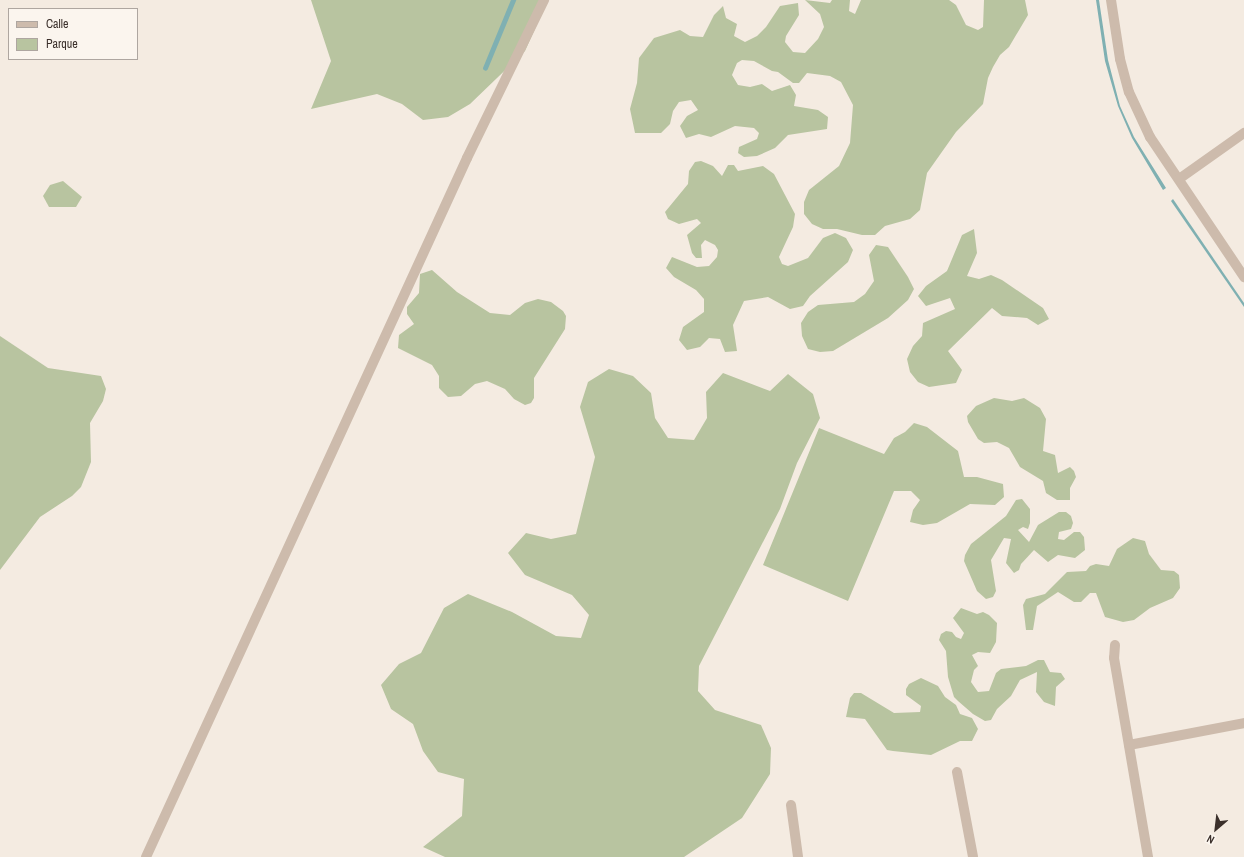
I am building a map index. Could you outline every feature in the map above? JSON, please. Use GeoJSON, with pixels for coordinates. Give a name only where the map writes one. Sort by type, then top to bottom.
{"type":"FeatureCollection","features":[{"type":"Feature","properties":{"kind":"street"},"geometry":{"type":"LineString","coordinates":[[146,857],[467,158],[544,0]]}},
{"type":"Feature","properties":{"kind":"street"},"geometry":{"type":"LineString","coordinates":[[1111,0],[1129,92],[1150,136],[1244,277]]}},
{"type":"Feature","properties":{"kind":"street"},"geometry":{"type":"LineString","coordinates":[[1179,179],[1244,133]]}},
{"type":"Feature","properties":{"kind":"street"},"geometry":{"type":"LineString","coordinates":[[1115,644],[1114,658],[1148,857]]}},
{"type":"Feature","properties":{"kind":"street"},"geometry":{"type":"LineString","coordinates":[[1129,745],[1244,723]]}},
{"type":"Feature","properties":{"kind":"street"},"geometry":{"type":"LineString","coordinates":[[957,772],[972,857]]}},
{"type":"Feature","properties":{"kind":"street"},"geometry":{"type":"LineString","coordinates":[[791,805],[798,857]]}},
{"type":"Feature","properties":{"kind":"green space"},"geometry":{"type":"Polygon","coordinates":[[[311,0],[548,0],[525,51],[470,104],[448,117],[423,120],[402,104],[377,94],[311,109],[331,61],[311,0]]]}},
{"type":"Feature","properties":{"kind":"green space"},"geometry":{"type":"Polygon","coordinates":[[[805,0],[830,3],[832,0],[850,0],[849,11],[855,14],[861,0],[949,0],[956,5],[966,25],[978,30],[983,27],[984,0],[1025,0],[1028,15],[1009,47],[1000,55],[993,67],[988,78],[983,104],[956,132],[927,173],[920,210],[910,219],[885,226],[875,235],[862,235],[837,229],[823,229],[812,224],[804,214],[804,202],[809,190],[839,166],[850,143],[853,105],[841,82],[830,76],[807,73],[799,83],[793,83],[778,72],[772,71],[754,61],[742,60],[737,63],[732,75],[738,85],[750,87],[762,84],[772,91],[790,85],[796,95],[794,106],[818,110],[828,117],[827,129],[788,135],[775,148],[757,156],[744,157],[738,153],[739,147],[757,139],[759,133],[754,128],[735,126],[711,137],[699,134],[686,138],[680,126],[687,116],[698,110],[691,100],[679,102],[673,111],[670,124],[661,133],[635,133],[630,109],[637,83],[639,58],[654,38],[680,30],[690,36],[703,37],[714,15],[723,6],[726,18],[737,24],[734,36],[745,42],[757,36],[766,27],[780,6],[798,3],[799,15],[786,36],[785,42],[793,52],[805,53],[818,39],[824,27],[820,14],[805,0]]]}},
{"type":"Feature","properties":{"kind":"green space"},"geometry":{"type":"Polygon","coordinates":[[[701,161],[713,166],[722,176],[728,165],[734,165],[738,171],[763,166],[774,174],[795,214],[793,227],[779,257],[782,264],[788,266],[808,258],[823,238],[835,233],[846,238],[853,250],[848,262],[810,296],[803,306],[790,309],[768,297],[744,301],[733,325],[737,351],[725,352],[720,339],[709,338],[700,347],[687,350],[679,340],[683,327],[704,312],[704,299],[696,290],[674,277],[666,268],[672,257],[697,267],[709,266],[717,257],[718,250],[715,245],[705,240],[701,245],[702,258],[696,258],[692,253],[687,235],[701,223],[697,219],[679,224],[668,219],[665,212],[688,184],[689,171],[695,162],[701,161]]]}},
{"type":"Feature","properties":{"kind":"green space"},"geometry":{"type":"Polygon","coordinates":[[[63,181],[82,197],[76,207],[49,207],[43,196],[50,185],[63,181]]]}},
{"type":"Feature","properties":{"kind":"green space"},"geometry":{"type":"Polygon","coordinates":[[[974,229],[977,253],[967,276],[979,279],[991,275],[1002,280],[1043,308],[1049,319],[1038,325],[1027,318],[1002,316],[992,308],[948,351],[962,370],[956,383],[929,387],[918,382],[910,372],[907,359],[913,346],[922,336],[923,323],[955,309],[950,298],[926,306],[918,296],[926,286],[947,271],[962,235],[974,229]]]}},
{"type":"Feature","properties":{"kind":"green space"},"geometry":{"type":"Polygon","coordinates":[[[876,245],[888,247],[908,277],[914,289],[908,300],[888,318],[833,351],[820,352],[808,349],[802,336],[801,323],[808,312],[818,305],[854,302],[865,294],[874,281],[869,255],[876,245]]]}},
{"type":"Feature","properties":{"kind":"green space"},"geometry":{"type":"Polygon","coordinates":[[[432,270],[457,292],[490,313],[510,315],[525,303],[538,299],[551,302],[563,311],[566,316],[565,329],[534,378],[534,398],[531,403],[525,405],[514,399],[505,389],[487,381],[475,384],[461,396],[448,397],[439,388],[439,376],[432,365],[398,348],[399,335],[414,324],[407,314],[407,307],[419,293],[420,274],[432,270]]]}},
{"type":"Feature","properties":{"kind":"green space"},"geometry":{"type":"Polygon","coordinates":[[[0,336],[48,368],[101,376],[106,389],[103,401],[90,423],[91,462],[81,487],[72,496],[40,517],[0,570],[0,336]]]}},
{"type":"Feature","properties":{"kind":"green space"},"geometry":{"type":"Polygon","coordinates":[[[609,369],[633,376],[651,393],[655,418],[668,438],[694,440],[707,418],[706,392],[723,373],[770,391],[788,374],[813,394],[820,418],[797,463],[780,509],[699,666],[698,691],[715,710],[761,725],[771,748],[770,774],[742,818],[684,857],[445,857],[423,847],[462,816],[464,779],[438,772],[423,751],[413,724],[391,709],[381,685],[399,664],[421,653],[444,608],[468,594],[512,612],[556,636],[581,638],[589,615],[572,595],[525,575],[508,553],[526,533],[551,539],[576,534],[595,457],[580,407],[588,382],[609,369]]]}},
{"type":"Feature","properties":{"kind":"green space"},"geometry":{"type":"Polygon","coordinates":[[[994,398],[1012,401],[1024,398],[1040,408],[1046,419],[1043,451],[1055,455],[1058,473],[1070,467],[1074,471],[1076,477],[1070,488],[1070,500],[1057,500],[1046,493],[1043,481],[1020,467],[1009,448],[997,442],[984,443],[978,439],[968,422],[967,416],[976,406],[994,398]]]}},
{"type":"Feature","properties":{"kind":"green space"},"geometry":{"type":"Polygon","coordinates":[[[914,423],[927,427],[958,451],[964,477],[977,477],[1003,484],[1004,497],[995,505],[970,504],[937,523],[923,525],[910,522],[913,510],[920,500],[911,491],[894,491],[848,601],[763,565],[819,428],[884,454],[894,438],[905,432],[914,423]]]}},
{"type":"Feature","properties":{"kind":"green space"},"geometry":{"type":"Polygon","coordinates":[[[1022,499],[1030,509],[1030,523],[1028,529],[1023,527],[1018,530],[1029,542],[1038,525],[1059,512],[1066,512],[1071,516],[1073,523],[1071,529],[1059,532],[1058,539],[1064,540],[1074,532],[1080,532],[1084,537],[1085,550],[1075,558],[1058,555],[1048,562],[1034,550],[1021,564],[1019,570],[1014,573],[1006,563],[1011,539],[1004,538],[991,560],[996,591],[993,597],[986,599],[977,591],[964,561],[965,555],[971,544],[1006,516],[1016,500],[1022,499]]]}},
{"type":"Feature","properties":{"kind":"green space"},"geometry":{"type":"Polygon","coordinates":[[[1133,538],[1145,541],[1149,554],[1161,570],[1174,571],[1179,575],[1180,588],[1173,598],[1150,608],[1134,620],[1123,622],[1105,617],[1096,593],[1090,593],[1081,602],[1074,602],[1058,592],[1037,606],[1033,630],[1026,630],[1023,605],[1026,599],[1045,594],[1067,572],[1086,571],[1090,566],[1096,564],[1109,566],[1117,549],[1133,538]]]}},
{"type":"Feature","properties":{"kind":"green space"},"geometry":{"type":"Polygon","coordinates":[[[961,608],[977,614],[983,612],[989,615],[997,623],[996,642],[990,653],[978,652],[972,655],[978,666],[974,670],[971,682],[978,692],[989,691],[996,673],[1001,669],[1026,666],[1038,660],[1044,660],[1050,672],[1061,673],[1065,679],[1056,687],[1055,706],[1044,702],[1036,692],[1037,672],[1020,680],[1011,696],[997,709],[991,720],[985,721],[973,714],[954,697],[948,677],[946,651],[939,640],[941,634],[946,631],[952,632],[956,637],[961,639],[964,633],[953,618],[961,608]]]}},
{"type":"Feature","properties":{"kind":"green space"},"geometry":{"type":"Polygon","coordinates":[[[921,678],[938,686],[945,697],[956,705],[960,714],[972,718],[978,729],[972,741],[960,741],[931,755],[887,750],[865,719],[846,717],[850,698],[854,693],[861,693],[894,713],[920,712],[921,706],[906,695],[906,689],[909,684],[921,678]]]}},
{"type":"Feature","properties":{"kind":"water"},"geometry":{"type":"Polygon","coordinates":[[[1096,0],[1099,0],[1108,60],[1120,106],[1134,137],[1166,188],[1163,190],[1132,138],[1118,106],[1105,61],[1096,0]]]}},
{"type":"Feature","properties":{"kind":"water"},"geometry":{"type":"Polygon","coordinates":[[[1173,199],[1244,303],[1244,307],[1171,201],[1173,199]]]}},
{"type":"Feature","properties":{"kind":"waterway"},"geometry":{"type":"LineString","coordinates":[[485,68],[513,0]]}}]}
